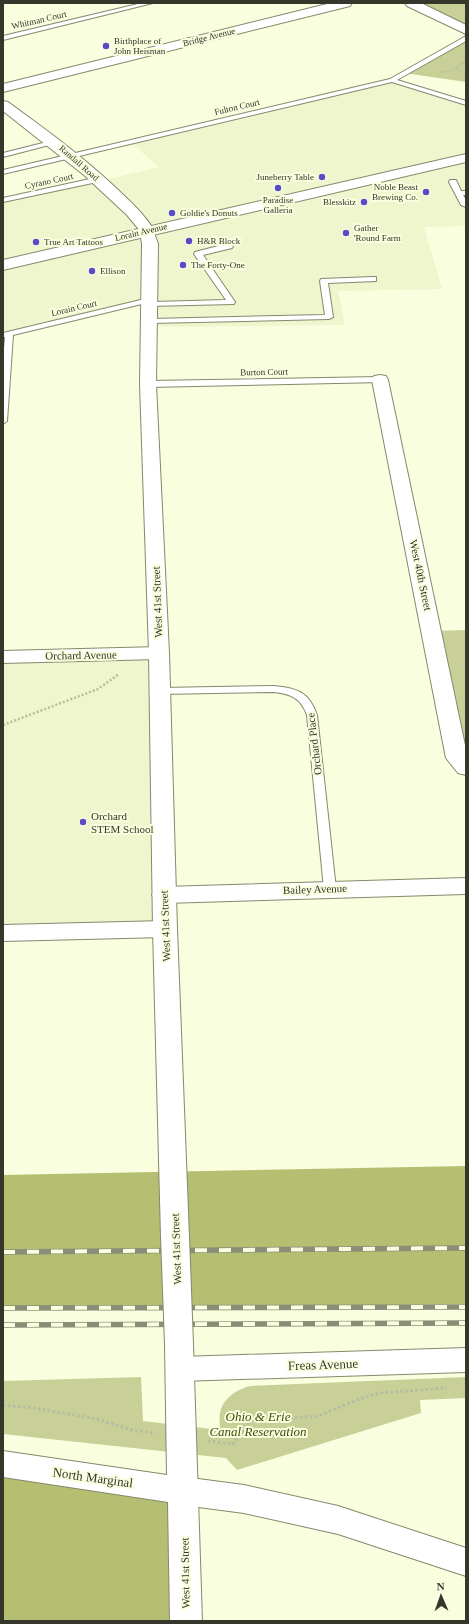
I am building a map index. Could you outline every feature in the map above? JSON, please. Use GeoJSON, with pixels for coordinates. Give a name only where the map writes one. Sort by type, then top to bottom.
{"type":"FeatureCollection","features":[{"type":"Feature","properties":{"kind":"main road","name":"Bridge Avenue"},"geometry":{"type":"LineString","coordinates":[[3,88],[346,3]]}},
{"type":"Feature","properties":{"kind":"main road"},"geometry":{"type":"LineString","coordinates":[[411,3],[466,30]]}},
{"type":"Feature","properties":{"kind":"main road","name":"Randall Road"},"geometry":{"type":"LineString","coordinates":[[3,105],[72,155],[142,221],[147,230]]}},
{"type":"Feature","properties":{"kind":"main road","name":"Lorain Avenue"},"geometry":{"type":"LineString","coordinates":[[3,264],[466,158]]}},
{"type":"Feature","properties":{"kind":"main road","name":"West 41st Street"},"geometry":{"type":"LineString","coordinates":[[147,230],[150,244],[148,384],[159,653],[164,895],[180,1356],[186,1621]]}},
{"type":"Feature","properties":{"kind":"main road","name":"West 40th Street"},"geometry":{"type":"LineString","coordinates":[[380,380],[457,758],[466,768]]}},
{"type":"Feature","properties":{"kind":"main road","name":"Orchard Avenue"},"geometry":{"type":"LineString","coordinates":[[3,657],[159,653]]}},
{"type":"Feature","properties":{"kind":"main road","name":"Bailey Avenue"},"geometry":{"type":"LineString","coordinates":[[164,895],[466,886]]}},
{"type":"Feature","properties":{"kind":"main road"},"geometry":{"type":"LineString","coordinates":[[3,933],[165,929]]}},
{"type":"Feature","properties":{"kind":"main road","name":"Freas Avenue"},"geometry":{"type":"LineString","coordinates":[[180,1356],[466,1360]]}},
{"type":"Feature","properties":{"kind":"main road","name":"North Marginal"},"geometry":{"type":"LineString","coordinates":[[3,1464],[244,1498],[338,1520],[466,1562]]}},
{"type":"Feature","properties":{"kind":"lane","name":"Whitman Court"},"geometry":{"type":"LineString","coordinates":[[3,38],[150,3]]}},
{"type":"Feature","properties":{"kind":"lane","name":"Fulton Court"},"geometry":{"type":"LineString","coordinates":[[3,172],[392,80],[466,38]]}},
{"type":"Feature","properties":{"kind":"lane"},"geometry":{"type":"LineString","coordinates":[[392,80],[466,103]]}},
{"type":"Feature","properties":{"kind":"lane"},"geometry":{"type":"LineString","coordinates":[[3,155],[55,142]]}},
{"type":"Feature","properties":{"kind":"lane","name":"Cyrano Court"},"geometry":{"type":"LineString","coordinates":[[3,200],[99,180]]}},
{"type":"Feature","properties":{"kind":"lane"},"geometry":{"type":"LineString","coordinates":[[453,182],[462,193],[465,205]]}},
{"type":"Feature","properties":{"kind":"lane"},"geometry":{"type":"LineString","coordinates":[[149,309],[231,302],[198,254],[229,246]]}},
{"type":"Feature","properties":{"kind":"lane"},"geometry":{"type":"LineString","coordinates":[[149,309],[330,317],[324,281],[374,279]]}},
{"type":"Feature","properties":{"kind":"lane","name":"Lorain Court"},"geometry":{"type":"LineString","coordinates":[[6,334],[149,309]]}},
{"type":"Feature","properties":{"kind":"lane"},"geometry":{"type":"LineString","coordinates":[[3,421],[6,334]]}},
{"type":"Feature","properties":{"kind":"lane","name":"Burton Court"},"geometry":{"type":"LineString","coordinates":[[148,384],[380,380]]}},
{"type":"Feature","properties":{"kind":"lane","name":"Orchard Place"},"geometry":{"type":"LineString","coordinates":[[160,690],[287,690],[303,698],[309,705],[312,715],[330,889]]}},
{"type":"Feature","properties":{"kind":"path"},"geometry":{"type":"LineString","coordinates":[[466,62],[458,65],[456,68],[466,74]]}},
{"type":"Feature","properties":{"kind":"path"},"geometry":{"type":"LineString","coordinates":[[3,725],[98,689],[124,670]]}},
{"type":"Feature","properties":{"kind":"path"},"geometry":{"type":"LineString","coordinates":[[232,1444],[250,1420],[261,1417],[295,1418],[318,1416],[362,1398],[380,1393],[451,1388]]}},
{"type":"Feature","properties":{"kind":"path"},"geometry":{"type":"LineString","coordinates":[[3,1405],[35,1408],[97,1419],[132,1430],[147,1432]]}},
{"type":"Feature","properties":{"kind":"shaded area"},"geometry":{"type":"Polygon","coordinates":[[[392,80],[466,103],[466,226],[424,227],[442,289],[338,291],[345,325],[149,327],[149,301],[3,335],[3,200],[101,181],[159,167],[130,142],[392,80]]]}},
{"type":"Feature","properties":{"kind":"shaded area","name":"Orchard STEM School"},"geometry":{"type":"Polygon","coordinates":[[[159,653],[165,929],[3,933],[3,657],[159,653]]]}},
{"type":"Feature","properties":{"kind":"green space"},"geometry":{"type":"Polygon","coordinates":[[[411,3],[466,3],[466,30],[411,3]]]}},
{"type":"Feature","properties":{"kind":"green space"},"geometry":{"type":"Polygon","coordinates":[[[466,38],[466,82],[404,73],[466,38]]]}},
{"type":"Feature","properties":{"kind":"green space"},"geometry":{"type":"Polygon","coordinates":[[[466,630],[466,768],[432,631],[466,630]]]}},
{"type":"Feature","properties":{"kind":"green space"},"geometry":{"type":"Polygon","coordinates":[[[466,1166],[466,1304],[3,1308],[3,1175],[466,1166]]]}},
{"type":"Feature","properties":{"kind":"green space","name":"Ohio & Erie Canal Reservation"},"geometry":{"type":"Polygon","coordinates":[[[141,1377],[143,1421],[220,1430],[220,1413],[224,1403],[235,1392],[250,1386],[466,1377],[466,1398],[420,1400],[421,1413],[237,1470],[226,1458],[3,1434],[3,1381],[141,1377]]]}},
{"type":"Feature","properties":{"kind":"green space"},"geometry":{"type":"Polygon","coordinates":[[[3,1464],[183,1491],[186,1621],[3,1621],[3,1464]]]}},
{"type":"Feature","properties":{"kind":"railway"},"geometry":{"type":"LineString","coordinates":[[3,1252],[466,1248]]}},
{"type":"Feature","properties":{"kind":"railway"},"geometry":{"type":"LineString","coordinates":[[3,1308],[466,1307]]}},
{"type":"Feature","properties":{"kind":"railway"},"geometry":{"type":"LineString","coordinates":[[3,1325],[466,1323]]}},
{"type":"Feature","properties":{"kind":"place","name":"Birthplace of John Heisman"},"geometry":{"type":"Point","coordinates":[106,46]}},
{"type":"Feature","properties":{"kind":"place","name":"Juneberry Table"},"geometry":{"type":"Point","coordinates":[322,177]}},
{"type":"Feature","properties":{"kind":"place","name":"Paradise Galleria"},"geometry":{"type":"Point","coordinates":[278,188]}},
{"type":"Feature","properties":{"kind":"place","name":"Noble Beast Brewing Co."},"geometry":{"type":"Point","coordinates":[426,192]}},
{"type":"Feature","properties":{"kind":"place","name":"Blesskitz"},"geometry":{"type":"Point","coordinates":[364,202]}},
{"type":"Feature","properties":{"kind":"place","name":"Goldie's Donuts"},"geometry":{"type":"Point","coordinates":[172,213]}},
{"type":"Feature","properties":{"kind":"place","name":"Gather 'Round Farm"},"geometry":{"type":"Point","coordinates":[346,233]}},
{"type":"Feature","properties":{"kind":"place","name":"H&R Block"},"geometry":{"type":"Point","coordinates":[189,241]}},
{"type":"Feature","properties":{"kind":"place","name":"True Art Tattoos"},"geometry":{"type":"Point","coordinates":[36,242]}},
{"type":"Feature","properties":{"kind":"place","name":"The Forty-One"},"geometry":{"type":"Point","coordinates":[183,265]}},
{"type":"Feature","properties":{"kind":"place","name":"Ellison"},"geometry":{"type":"Point","coordinates":[92,271]}},
{"type":"Feature","properties":{"kind":"place","name":"Orchard STEM School"},"geometry":{"type":"Point","coordinates":[83,822]}}]}
